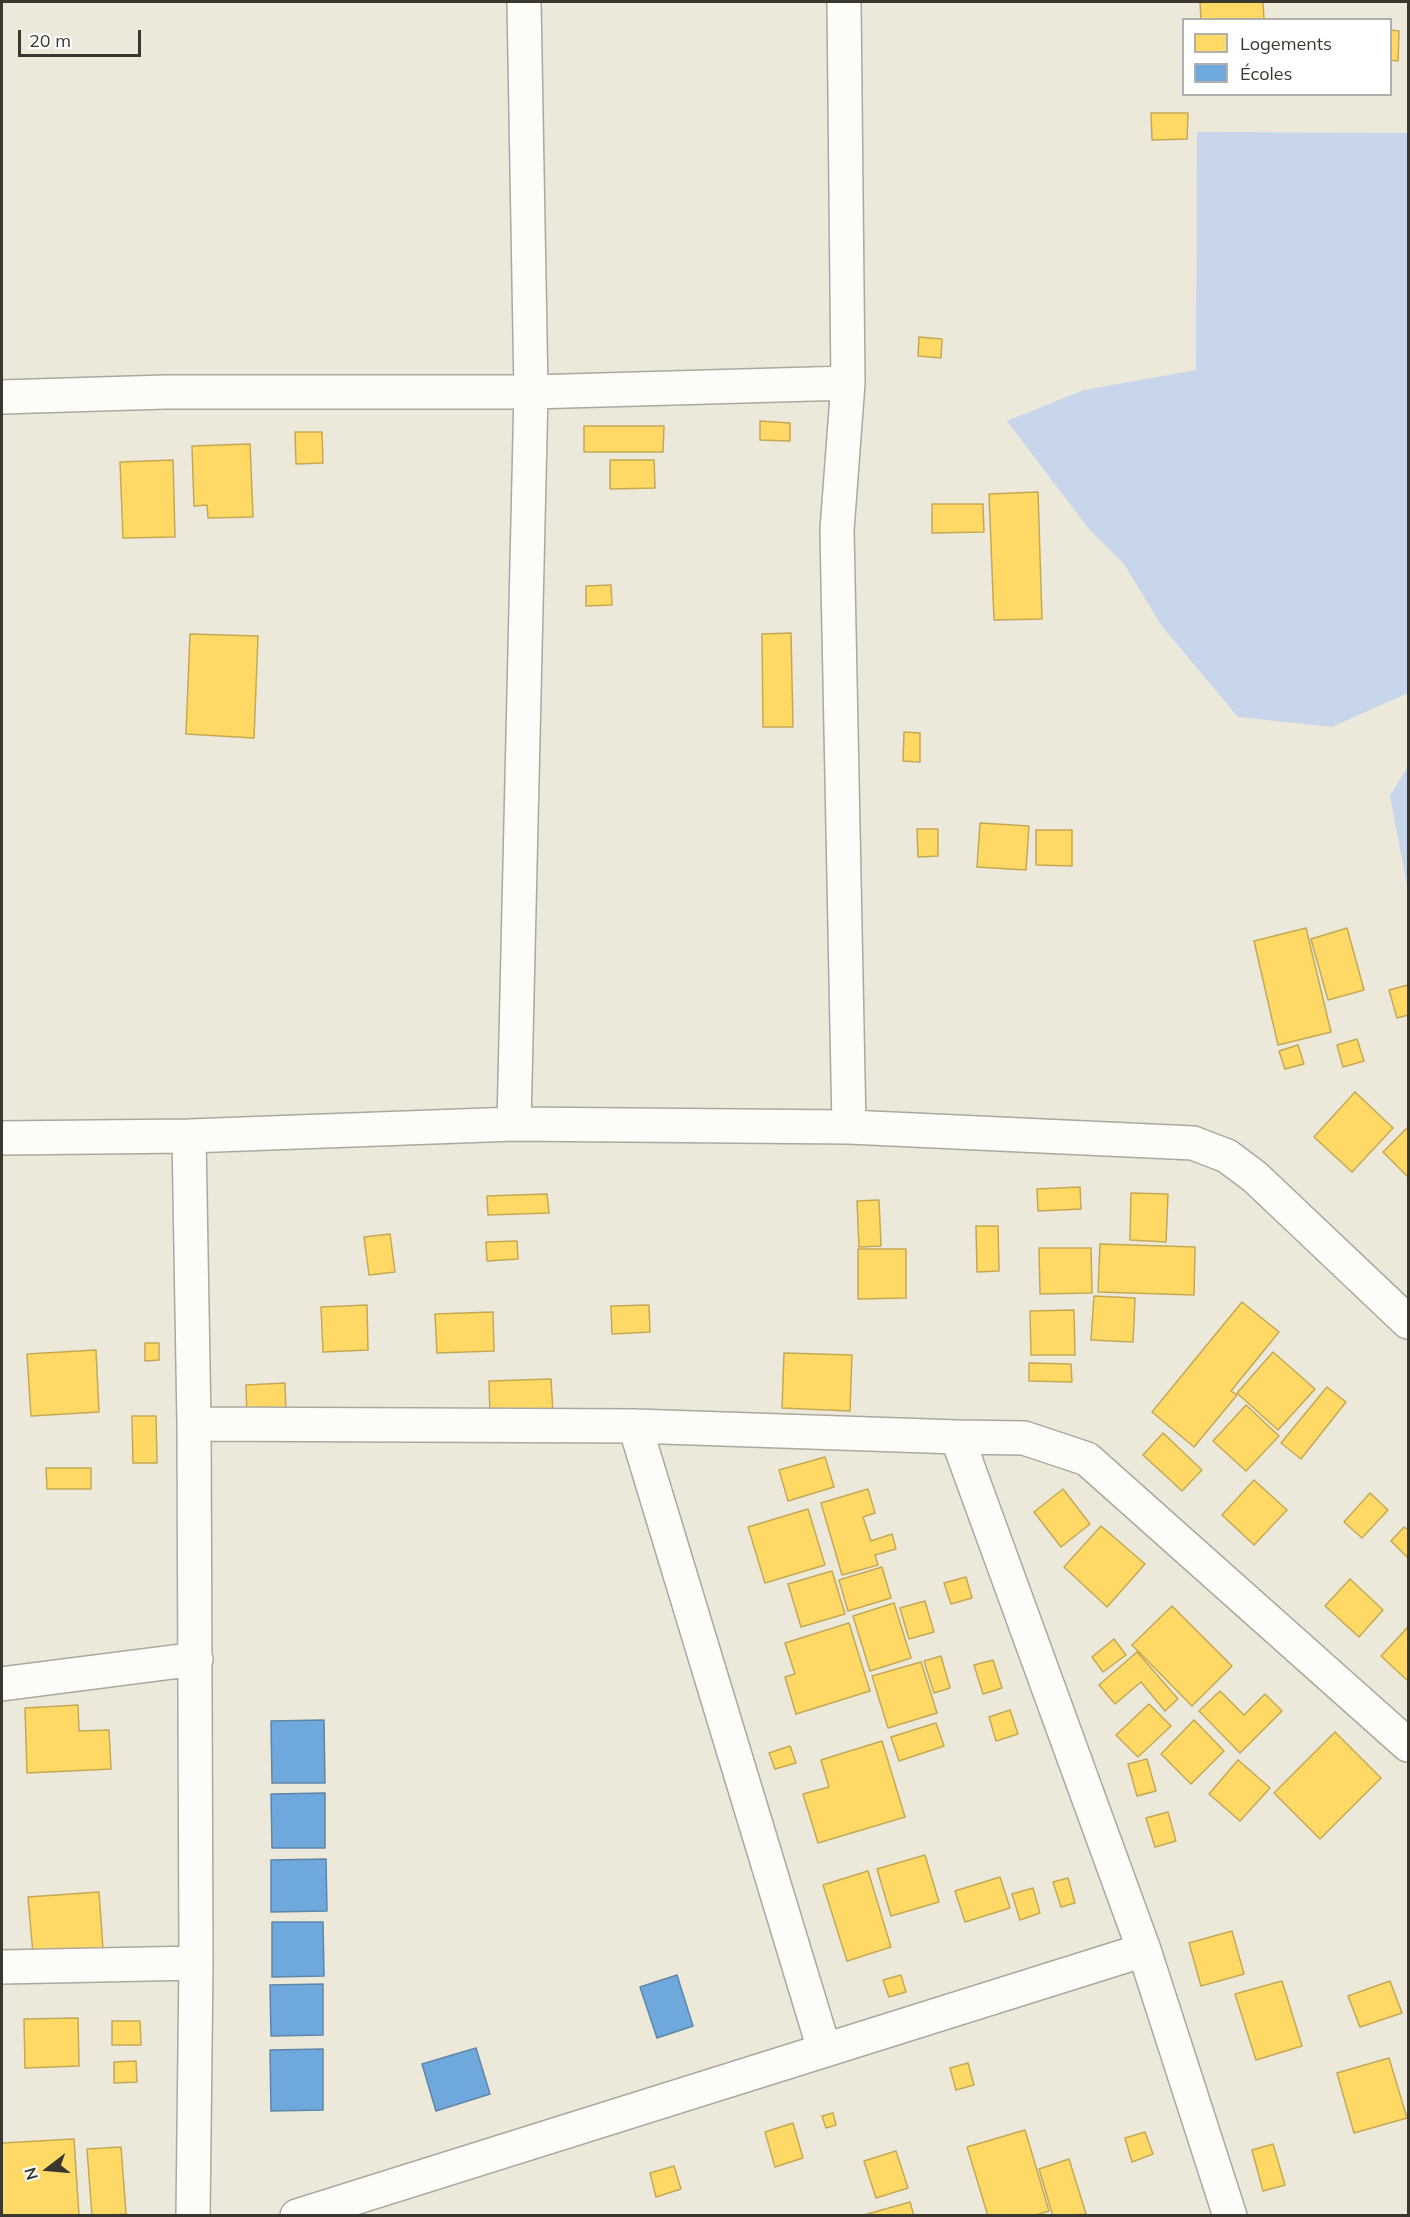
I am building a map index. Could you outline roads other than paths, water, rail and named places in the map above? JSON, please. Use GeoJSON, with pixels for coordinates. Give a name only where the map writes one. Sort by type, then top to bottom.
{"type":"FeatureCollection","features":[{"type":"Feature","properties":{"kind":"street"},"geometry":{"type":"LineString","coordinates":[[514,1124],[531,392],[524,2]]}},
{"type":"Feature","properties":{"kind":"street"},"geometry":{"type":"LineString","coordinates":[[844,2],[848,383],[837,530],[849,1127]]}},
{"type":"Feature","properties":{"kind":"street"},"geometry":{"type":"LineString","coordinates":[[2,398],[165,392],[531,392],[848,383]]}},
{"type":"Feature","properties":{"kind":"street"},"geometry":{"type":"LineString","coordinates":[[2,1138],[189,1136],[514,1124],[849,1127],[1193,1143],[1227,1156],[1255,1177],[1408,1322]]}},
{"type":"Feature","properties":{"kind":"street"},"geometry":{"type":"LineString","coordinates":[[189,1136],[196,1659],[193,2216]]}},
{"type":"Feature","properties":{"kind":"street"},"geometry":{"type":"LineString","coordinates":[[194,1424],[635,1426],[1024,1438],[1088,1459],[1408,1745]]}},
{"type":"Feature","properties":{"kind":"street"},"geometry":{"type":"LineString","coordinates":[[635,1426],[824,2049]]}},
{"type":"Feature","properties":{"kind":"street"},"geometry":{"type":"LineString","coordinates":[[957,1437],[1144,1950],[1230,2216]]}},
{"type":"Feature","properties":{"kind":"street"},"geometry":{"type":"LineString","coordinates":[[2,1684],[196,1659]]}},
{"type":"Feature","properties":{"kind":"street"},"geometry":{"type":"LineString","coordinates":[[297,2216],[1144,1950]]}},
{"type":"Feature","properties":{"kind":"street"},"geometry":{"type":"LineString","coordinates":[[2,1967],[196,1963]]}},
{"type":"Feature","properties":{"kind":"water"},"geometry":{"type":"Polygon","coordinates":[[[1197,132],[1408,133],[1408,693],[1332,727],[1238,717],[1161,625],[1124,564],[1089,529],[1007,421],[1084,390],[1196,370],[1197,132]]]}},
{"type":"Feature","properties":{"kind":"water"},"geometry":{"type":"Polygon","coordinates":[[[1408,766],[1408,891],[1390,796],[1408,766]]]}}]}
